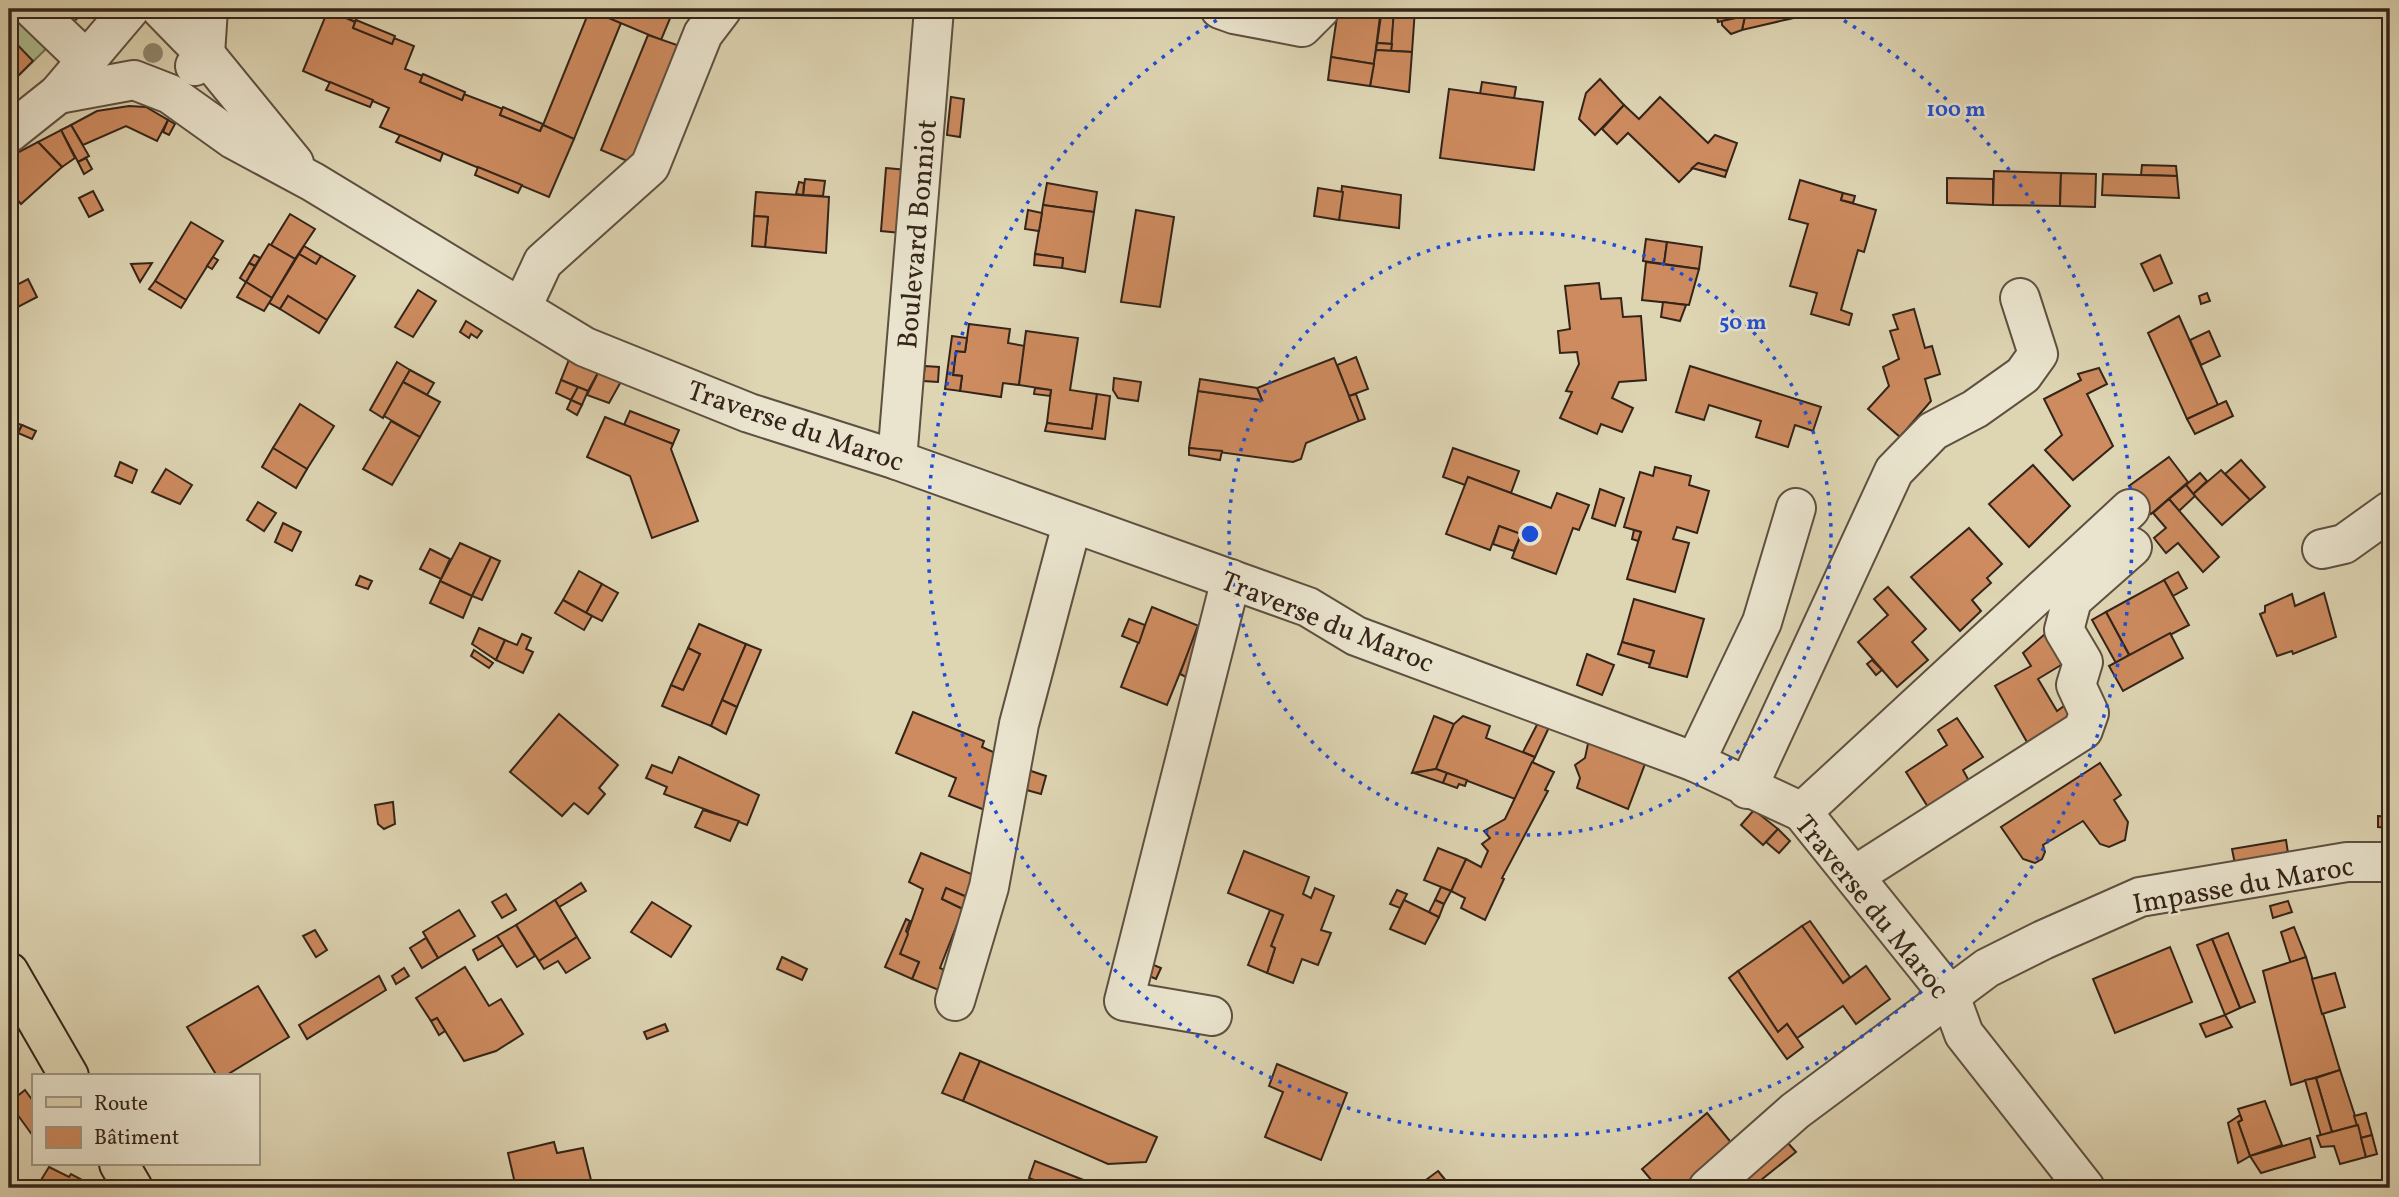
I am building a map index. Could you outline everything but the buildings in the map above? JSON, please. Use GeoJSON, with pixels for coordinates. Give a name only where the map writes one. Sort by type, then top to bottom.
{"type":"FeatureCollection","features":[{"type":"Feature","properties":{"kind":"main road"},"geometry":{"type":"LineString","coordinates":[[9,972],[68,1074]]}},
{"type":"Feature","properties":{"kind":"main road"},"geometry":{"type":"LineString","coordinates":[[120,1166],[133,1188]]}},
{"type":"Feature","properties":{"kind":"street"},"geometry":{"type":"LineString","coordinates":[[33,9],[86,60]]}},
{"type":"Feature","properties":{"kind":"street","name":"Traverse du Maroc"},"geometry":{"type":"LineString","coordinates":[[9,133],[58,94],[130,9]]}},
{"type":"Feature","properties":{"kind":"street","name":"Traverse du Maroc"},"geometry":{"type":"LineString","coordinates":[[161,9],[205,54],[284,153],[313,182]]}},
{"type":"Feature","properties":{"kind":"street"},"geometry":{"type":"LineString","coordinates":[[170,94],[205,54],[208,9]]}},
{"type":"Feature","properties":{"kind":"street"},"geometry":{"type":"LineString","coordinates":[[523,307],[543,262],[650,166],[703,34],[722,9]]}},
{"type":"Feature","properties":{"kind":"street","name":"Boulevard Bonniot"},"geometry":{"type":"LineString","coordinates":[[897,460],[934,9]]}},
{"type":"Feature","properties":{"kind":"street"},"geometry":{"type":"LineString","coordinates":[[1220,9],[1302,27],[1320,9]]}},
{"type":"Feature","properties":{"kind":"street","name":"Traverse du Maroc"},"geometry":{"type":"LineString","coordinates":[[58,94],[134,80],[170,94],[233,139],[313,182],[585,347],[749,413],[897,460],[1308,607],[1356,636],[1695,762],[1747,789],[1802,812],[1950,996],[1964,1034],[2085,1188]]}},
{"type":"Feature","properties":{"kind":"street"},"geometry":{"type":"LineString","coordinates":[[1747,789],[1894,471],[1933,431],[1975,409],[2023,374],[2038,354],[2020,298]]}},
{"type":"Feature","properties":{"kind":"street"},"geometry":{"type":"LineString","coordinates":[[1695,762],[1762,622],[1796,508]]}},
{"type":"Feature","properties":{"kind":"street"},"geometry":{"type":"LineString","coordinates":[[1802,812],[2130,509]]}},
{"type":"Feature","properties":{"kind":"street"},"geometry":{"type":"LineString","coordinates":[[2322,549],[2344,544],[2390,511]]}},
{"type":"Feature","properties":{"kind":"street"},"geometry":{"type":"LineString","coordinates":[[955,1001],[989,887],[1019,724],[1072,524]]}},
{"type":"Feature","properties":{"kind":"street"},"geometry":{"type":"LineString","coordinates":[[1854,876],[2083,730],[2089,713],[2076,685],[2083,662],[2064,630],[2072,600],[2132,547]]}},
{"type":"Feature","properties":{"kind":"street"},"geometry":{"type":"LineString","coordinates":[[1212,1016],[1124,1001],[1231,579]]}},
{"type":"Feature","properties":{"kind":"street","name":"Impasse du Maroc"},"geometry":{"type":"LineString","coordinates":[[1707,1188],[1795,1111],[1987,968],[2140,897],[2347,862],[2390,862]]}},
{"type":"Feature","properties":{"kind":"green space"},"geometry":{"type":"Polygon","coordinates":[[[9,9],[87,9],[9,85],[9,9]]]}}]}
